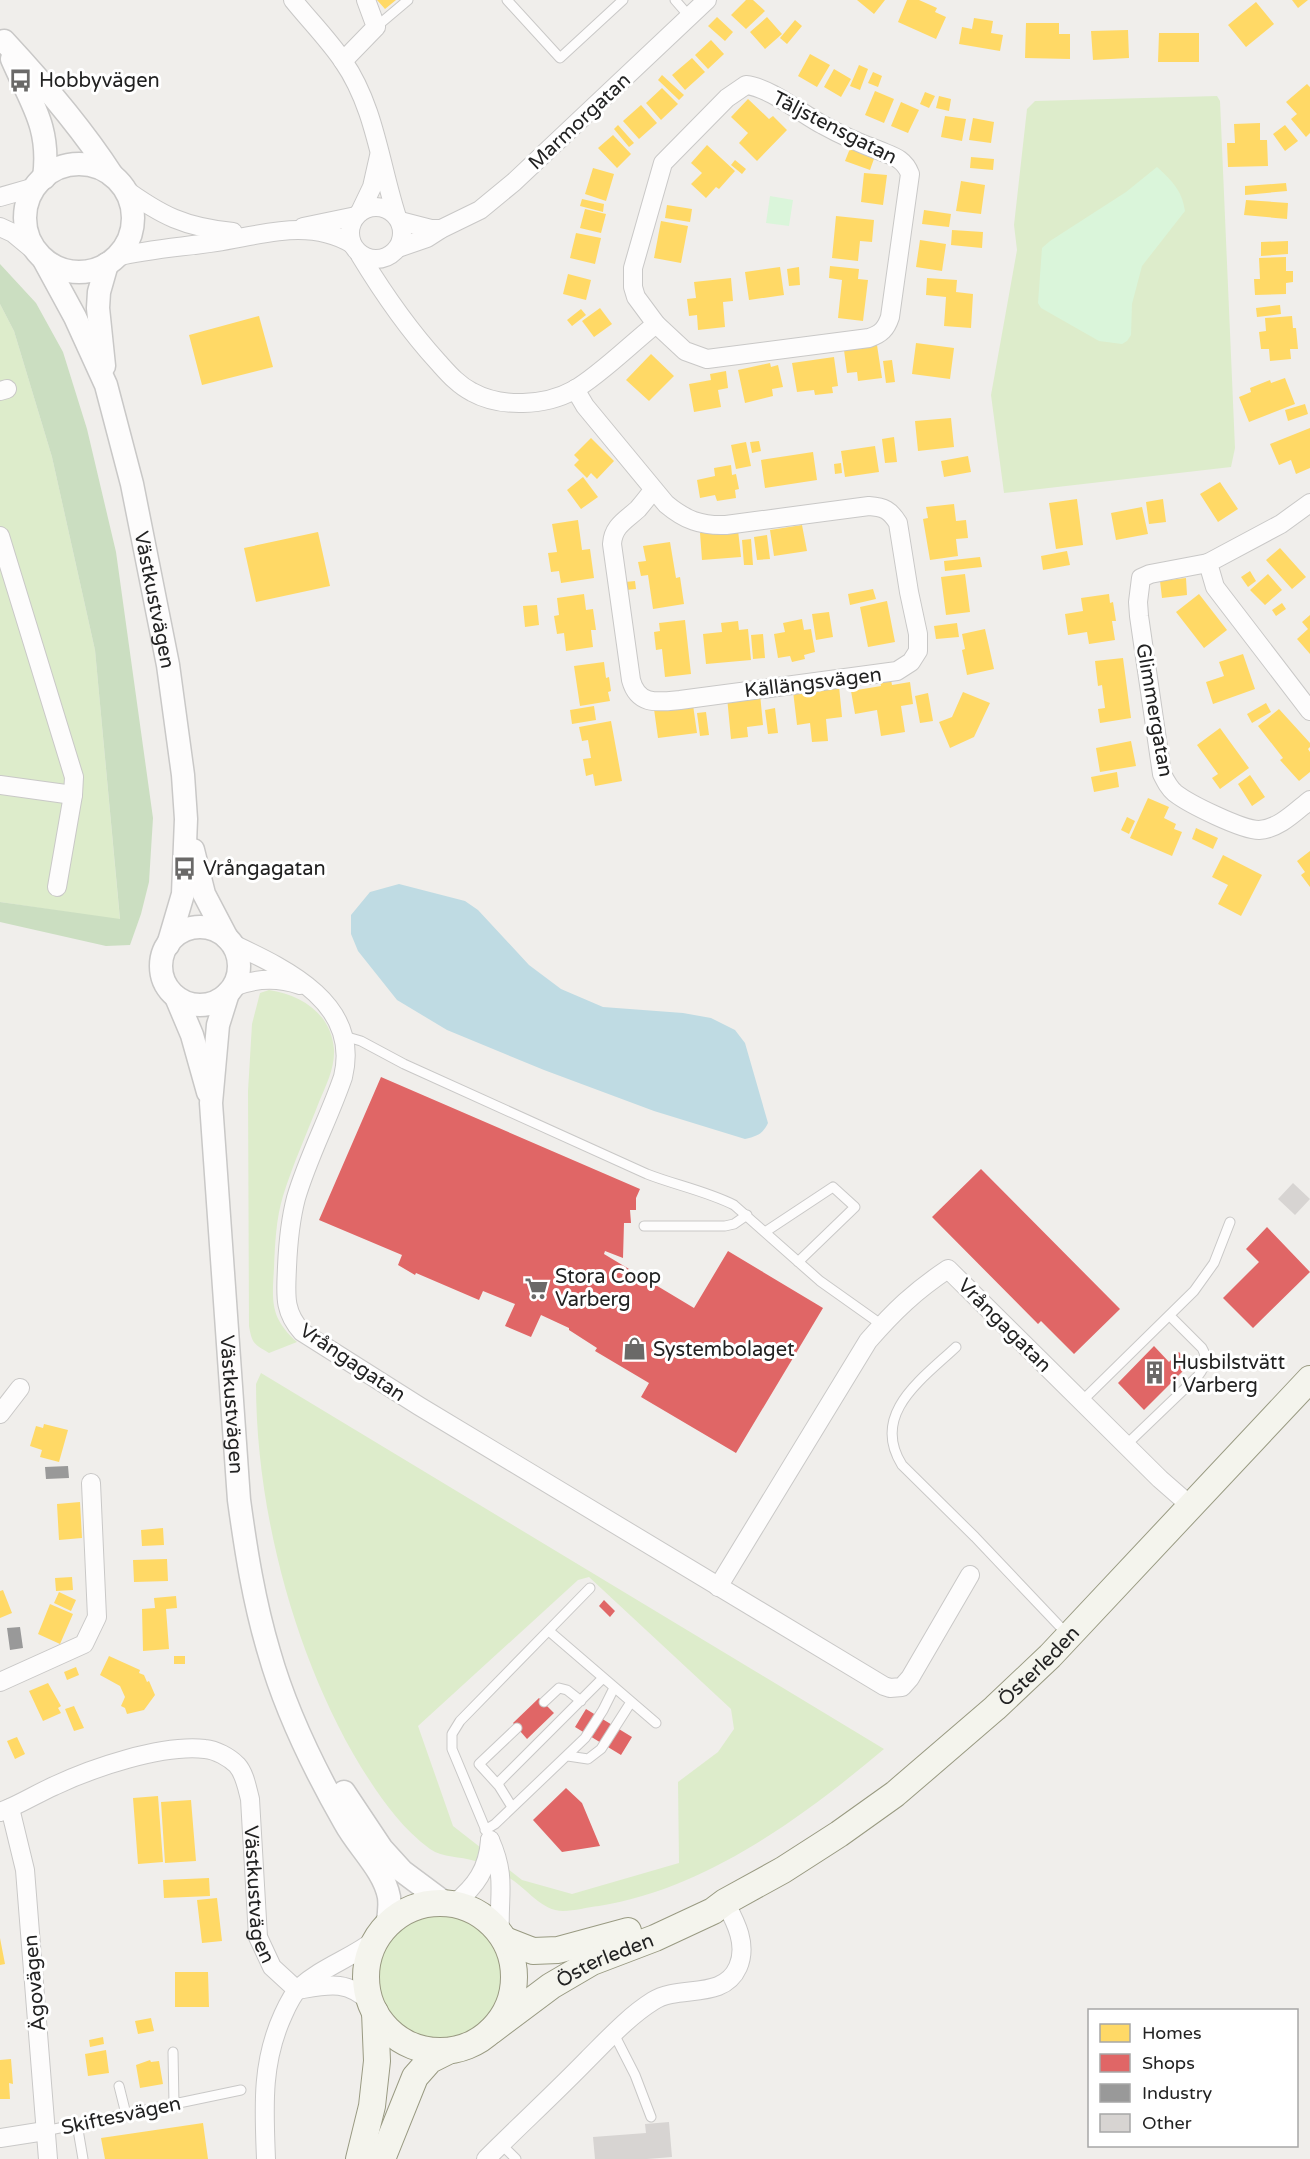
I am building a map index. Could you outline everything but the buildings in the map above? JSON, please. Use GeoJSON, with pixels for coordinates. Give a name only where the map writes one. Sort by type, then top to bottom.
{"type":"FeatureCollection","features":[{"type":"Feature","properties":{"kind":"main road","name":"Österleden"},"geometry":{"type":"LineString","coordinates":[[491,2031],[551,1986],[592,1962],[692,1922],[783,1870],[895,1794],[995,1708],[1069,1636],[1310,1379]]}},
{"type":"Feature","properties":{"kind":"main road","name":"Österleden"},"geometry":{"type":"LineString","coordinates":[[502,1937],[523,1949],[558,1950],[623,1933],[709,1902],[725,1902]]}},
{"type":"Feature","properties":{"kind":"main road"},"geometry":{"type":"LineString","coordinates":[[359,2159],[372,2106],[377,2061],[373,2008],[368,1992],[366,1970],[371,1949],[382,1932],[404,1912],[414,1907],[424,1904],[449,1903],[476,1911],[494,1925],[513,1963],[514,1988],[506,2011],[491,2031],[467,2046],[448,2051],[430,2060],[415,2077],[382,2159]]}},
{"type":"Feature","properties":{"kind":"main road"},"geometry":{"type":"LineString","coordinates":[[373,2008],[388,2030],[406,2043],[426,2050],[448,2051]]}},
{"type":"Feature","properties":{"kind":"street"},"geometry":{"type":"LineString","coordinates":[[293,0],[343,61],[374,129],[402,235],[388,282],[390,302]]}},
{"type":"Feature","properties":{"kind":"street"},"geometry":{"type":"LineString","coordinates":[[343,61],[376,27],[366,0]]}},
{"type":"Feature","properties":{"kind":"street","name":"Marmorgatan"},"geometry":{"type":"LineString","coordinates":[[396,250],[427,238],[480,210],[514,182],[707,0]]}},
{"type":"Feature","properties":{"kind":"street"},"geometry":{"type":"LineString","coordinates":[[2,37],[82,133],[130,202],[133,219],[130,236],[111,261]]}},
{"type":"Feature","properties":{"kind":"street"},"geometry":{"type":"LineString","coordinates":[[2,37],[40,119],[46,151],[39,182],[27,205],[25,225],[32,244],[41,256]]}},
{"type":"Feature","properties":{"kind":"street","name":"Täljstensgatan"},"geometry":{"type":"LineString","coordinates":[[746,85],[755,86],[822,125],[894,156],[906,164],[910,174],[890,316],[884,331],[869,339],[707,358],[685,351],[656,324],[636,297],[633,279],[658,174],[663,163],[672,153],[736,90],[746,85]]}},
{"type":"Feature","properties":{"kind":"street"},"geometry":{"type":"LineString","coordinates":[[379,154],[372,187],[350,231],[356,249],[413,335],[456,381],[472,393],[497,402],[528,402],[559,397],[575,389],[656,324]]}},
{"type":"Feature","properties":{"kind":"street"},"geometry":{"type":"LineString","coordinates":[[0,197],[39,182],[58,169],[82,165],[99,169],[148,206],[173,219],[211,230],[253,235]]}},
{"type":"Feature","properties":{"kind":"street"},"geometry":{"type":"LineString","coordinates":[[0,227],[13,233],[59,268],[75,272],[92,270],[111,261],[146,250],[295,229],[358,214],[370,207],[382,207],[398,219],[431,229],[441,229]]}},
{"type":"Feature","properties":{"kind":"street"},"geometry":{"type":"LineString","coordinates":[[295,229],[334,235],[369,259],[378,260],[396,250]]}},
{"type":"Feature","properties":{"kind":"street","name":"Västkustvägen"},"geometry":{"type":"LineString","coordinates":[[41,256],[64,296],[106,385]]}},
{"type":"Feature","properties":{"kind":"street","name":"Västkustvägen"},"geometry":{"type":"LineString","coordinates":[[111,261],[99,292],[98,308],[106,385],[132,484],[168,665],[182,765],[186,819],[183,894],[162,958],[162,972],[167,986],[176,997],[192,1035],[211,1103]]}},
{"type":"Feature","properties":{"kind":"street"},"geometry":{"type":"LineString","coordinates":[[575,389],[585,406],[653,489]]}},
{"type":"Feature","properties":{"kind":"street","name":"Källängsvägen"},"geometry":{"type":"LineString","coordinates":[[653,489],[678,515],[707,525],[726,525],[859,507],[883,507],[892,513],[898,523],[918,634],[918,651],[911,662],[897,671],[680,700],[654,702],[642,698],[633,689],[631,680],[612,535],[617,527],[635,512],[653,489]]}},
{"type":"Feature","properties":{"kind":"street","name":"Glimmergatan"},"geometry":{"type":"LineString","coordinates":[[1310,503],[1281,524],[1208,563],[1150,574],[1141,578],[1139,588],[1139,615],[1162,774],[1167,784],[1174,792],[1197,805],[1239,825],[1261,830],[1281,822],[1310,800]]}},
{"type":"Feature","properties":{"kind":"street"},"geometry":{"type":"LineString","coordinates":[[0,536],[5,567],[74,777],[57,886]]}},
{"type":"Feature","properties":{"kind":"street"},"geometry":{"type":"LineString","coordinates":[[1208,563],[1215,587],[1310,711]]}},
{"type":"Feature","properties":{"kind":"street"},"geometry":{"type":"LineString","coordinates":[[0,785],[73,795]]}},
{"type":"Feature","properties":{"kind":"street","name":"Västkustvägen"},"geometry":{"type":"LineString","coordinates":[[186,819],[204,894],[237,954],[239,967],[218,1025],[211,1103],[239,1500],[256,1602],[269,1653],[316,1773],[385,1886],[390,1907],[382,1932]]}},
{"type":"Feature","properties":{"kind":"street"},"geometry":{"type":"LineString","coordinates":[[168,945],[184,931],[198,927],[217,931],[229,941]]}},
{"type":"Feature","properties":{"kind":"street","name":"Vrångagatan"},"geometry":{"type":"LineString","coordinates":[[229,941],[289,972],[323,999],[333,1012],[344,1036],[346,1066],[343,1077],[302,1181],[290,1225],[287,1308],[293,1323],[302,1332],[320,1346],[884,1686],[902,1687],[910,1678],[970,1575]]}},
{"type":"Feature","properties":{"kind":"street","name":"Vrångagatan"},"geometry":{"type":"LineString","coordinates":[[231,990],[244,983],[268,978],[292,982],[310,989]]}},
{"type":"Feature","properties":{"kind":"street"},"geometry":{"type":"LineString","coordinates":[[176,997],[189,1004],[204,1005],[217,1001],[231,990]]}},
{"type":"Feature","properties":{"kind":"street","name":"Vrångagatan"},"geometry":{"type":"LineString","coordinates":[[718,1587],[856,1359],[882,1326],[920,1288],[948,1269],[1192,1507]]}},
{"type":"Feature","properties":{"kind":"street"},"geometry":{"type":"LineString","coordinates":[[0,1414],[20,1388]]}},
{"type":"Feature","properties":{"kind":"street"},"geometry":{"type":"LineString","coordinates":[[0,1682],[84,1644],[91,1633],[97,1617],[97,1602],[91,1483]]}},
{"type":"Feature","properties":{"kind":"street","name":"Västkustvägen"},"geometry":{"type":"LineString","coordinates":[[287,1702],[382,1849],[402,1872],[449,1903]]}},
{"type":"Feature","properties":{"kind":"street","name":"Västkustvägen"},"geometry":{"type":"LineString","coordinates":[[5,1810],[54,1786],[134,1758],[170,1751],[205,1749],[229,1758],[239,1767],[249,1799],[258,1937],[272,1967],[297,1990]]}},
{"type":"Feature","properties":{"kind":"street","name":"Ägovägen"},"geometry":{"type":"LineString","coordinates":[[5,1810],[25,1870],[48,2159]]}},
{"type":"Feature","properties":{"kind":"street"},"geometry":{"type":"LineString","coordinates":[[449,1903],[469,1891],[481,1876],[487,1858],[488,1835]]}},
{"type":"Feature","properties":{"kind":"street"},"geometry":{"type":"LineString","coordinates":[[488,1835],[497,1856],[501,1877],[502,1937]]}},
{"type":"Feature","properties":{"kind":"street"},"geometry":{"type":"LineString","coordinates":[[486,2159],[637,2013],[664,1994],[713,1989],[732,1975],[738,1967],[741,1940],[739,1929],[725,1902]]}},
{"type":"Feature","properties":{"kind":"street"},"geometry":{"type":"LineString","coordinates":[[266,2159],[264,2107],[266,2071],[276,2030],[297,1990],[321,1972],[356,1953],[382,1932]]}},
{"type":"Feature","properties":{"kind":"street"},"geometry":{"type":"LineString","coordinates":[[297,1990],[342,1985],[361,1993],[373,2008]]}},
{"type":"Feature","properties":{"kind":"street","name":"Skiftesvägen"},"geometry":{"type":"LineString","coordinates":[[0,2138],[45,2131]]}},
{"type":"Feature","properties":{"kind":"lane"},"geometry":{"type":"LineString","coordinates":[[376,27],[408,0]]}},
{"type":"Feature","properties":{"kind":"lane"},"geometry":{"type":"LineString","coordinates":[[507,0],[560,58],[623,0]]}},
{"type":"Feature","properties":{"kind":"lane"},"geometry":{"type":"LineString","coordinates":[[675,0],[689,16]]}},
{"type":"Feature","properties":{"kind":"lane"},"geometry":{"type":"LineString","coordinates":[[344,1036],[361,1041],[404,1064],[647,1174],[721,1199],[747,1215],[798,1262],[882,1326]]}},
{"type":"Feature","properties":{"kind":"lane"},"geometry":{"type":"LineString","coordinates":[[765,1232],[833,1186],[855,1208],[798,1262]]}},
{"type":"Feature","properties":{"kind":"lane"},"geometry":{"type":"LineString","coordinates":[[644,1226],[725,1226],[740,1221],[747,1215]]}},
{"type":"Feature","properties":{"kind":"lane"},"geometry":{"type":"LineString","coordinates":[[1082,1401],[1194,1291],[1214,1263],[1230,1222]]}},
{"type":"Feature","properties":{"kind":"lane"},"geometry":{"type":"LineString","coordinates":[[1126,1444],[1198,1376],[1205,1364],[1205,1353],[1202,1348],[1170,1316]]}},
{"type":"Feature","properties":{"kind":"lane"},"geometry":{"type":"LineString","coordinates":[[956,1347],[915,1385],[900,1406],[892,1427],[891,1442],[894,1453],[902,1465],[975,1537],[1069,1636]]}},
{"type":"Feature","properties":{"kind":"lane"},"geometry":{"type":"LineString","coordinates":[[590,1588],[460,1721],[452,1734],[452,1749],[458,1767],[488,1835],[513,1807],[585,1738],[614,1688]]}},
{"type":"Feature","properties":{"kind":"lane"},"geometry":{"type":"LineString","coordinates":[[549,1631],[656,1723]]}},
{"type":"Feature","properties":{"kind":"lane"},"geometry":{"type":"LineString","coordinates":[[499,1786],[500,1782],[603,1678]]}},
{"type":"Feature","properties":{"kind":"lane"},"geometry":{"type":"LineString","coordinates":[[544,1702],[559,1688],[567,1690],[580,1701]]}},
{"type":"Feature","properties":{"kind":"lane"},"geometry":{"type":"LineString","coordinates":[[568,1755],[588,1759],[601,1749],[631,1702]]}},
{"type":"Feature","properties":{"kind":"lane"},"geometry":{"type":"LineString","coordinates":[[513,1807],[499,1786],[479,1764],[517,1728]]}},
{"type":"Feature","properties":{"kind":"lane"},"geometry":{"type":"LineString","coordinates":[[614,2034],[635,2074],[651,2117]]}},
{"type":"Feature","properties":{"kind":"lane"},"geometry":{"type":"LineString","coordinates":[[173,2052],[174,2104]]}},
{"type":"Feature","properties":{"kind":"lane"},"geometry":{"type":"LineString","coordinates":[[119,2086],[126,2114]]}},
{"type":"Feature","properties":{"kind":"lane","name":"Skiftesvägen"},"geometry":{"type":"LineString","coordinates":[[45,2131],[241,2090]]}},
{"type":"Feature","properties":{"kind":"lane"},"geometry":{"type":"LineString","coordinates":[[77,2124],[83,2159]]}},
{"type":"Feature","properties":{"kind":"lane"},"geometry":{"type":"LineString","coordinates":[[501,2144],[516,2159]]}},
{"type":"Feature","properties":{"kind":"green space"},"geometry":{"type":"Polygon","coordinates":[[[1217,96],[1220,101],[1235,448],[1231,467],[1004,493],[991,395],[1017,250],[1014,225],[1027,109],[1035,101],[1217,96]]]}},
{"type":"Feature","properties":{"kind":"green space"},"geometry":{"type":"Polygon","coordinates":[[[1157,167],[1176,186],[1185,211],[1142,266],[1132,304],[1131,335],[1122,344],[1099,341],[1041,308],[1038,303],[1042,248],[1126,192],[1157,167]]]}},
{"type":"Feature","properties":{"kind":"green space"},"geometry":{"type":"Polygon","coordinates":[[[770,196],[793,200],[789,226],[766,223],[770,196]]]}},
{"type":"Feature","properties":{"kind":"green space"},"geometry":{"type":"Polygon","coordinates":[[[0,264],[36,303],[63,352],[87,429],[116,552],[153,818],[149,882],[130,945],[106,946],[0,922],[0,902],[120,919],[95,650],[52,457],[14,331],[0,304],[0,264]]]}},
{"type":"Feature","properties":{"kind":"green space"},"geometry":{"type":"Polygon","coordinates":[[[0,304],[14,331],[52,457],[95,650],[120,920],[0,902],[0,304]]]}},
{"type":"Feature","properties":{"kind":"green space"},"geometry":{"type":"Polygon","coordinates":[[[269,990],[303,1001],[321,1016],[332,1036],[334,1049],[330,1076],[291,1172],[277,1223],[273,1300],[277,1317],[297,1342],[269,1353],[255,1343],[249,1326],[248,1091],[252,1024],[260,993],[269,990]]]}},
{"type":"Feature","properties":{"kind":"green space"},"geometry":{"type":"Polygon","coordinates":[[[261,1373],[884,1749],[853,1775],[786,1824],[715,1867],[677,1884],[639,1897],[599,1906],[568,1911],[555,1910],[542,1904],[517,1883],[480,1863],[440,1854],[430,1849],[400,1822],[361,1767],[317,1679],[299,1631],[284,1582],[263,1482],[256,1384],[261,1373]],[[589,1577],[578,1580],[418,1726],[453,1826],[522,1880],[572,1894],[679,1863],[678,1782],[718,1752],[734,1729],[731,1709],[589,1577]]]}},
{"type":"Feature","properties":{"kind":"green space"},"geometry":{"type":"Polygon","coordinates":[[[442,1912],[466,1917],[487,1931],[501,1952],[506,1976],[501,2000],[487,2021],[466,2035],[442,2040],[418,2035],[397,2021],[383,2000],[378,1976],[383,1952],[397,1931],[418,1917],[442,1912]]]}},
{"type":"Feature","properties":{"kind":"water"},"geometry":{"type":"Polygon","coordinates":[[[399,884],[465,901],[478,910],[529,965],[561,989],[603,1007],[683,1013],[711,1018],[735,1030],[745,1043],[768,1123],[764,1130],[745,1139],[654,1111],[544,1070],[447,1030],[397,1000],[358,951],[351,934],[351,915],[370,892],[399,884]]]}},
{"type":"Feature","properties":{"kind":"place","name":"Hobbyvägen"},"geometry":{"type":"Point","coordinates":[21,80]}},
{"type":"Feature","properties":{"kind":"place","name":"Vrångagatan"},"geometry":{"type":"Point","coordinates":[185,868]}},
{"type":"Feature","properties":{"kind":"place","name":"Stora Coop Varberg"},"geometry":{"type":"Point","coordinates":[537,1288]}},
{"type":"Feature","properties":{"kind":"place","name":"Systembolaget"},"geometry":{"type":"Point","coordinates":[635,1349]}},
{"type":"Feature","properties":{"kind":"place","name":"Husbilstvätt i Varberg"},"geometry":{"type":"Point","coordinates":[1154,1373]}}]}
